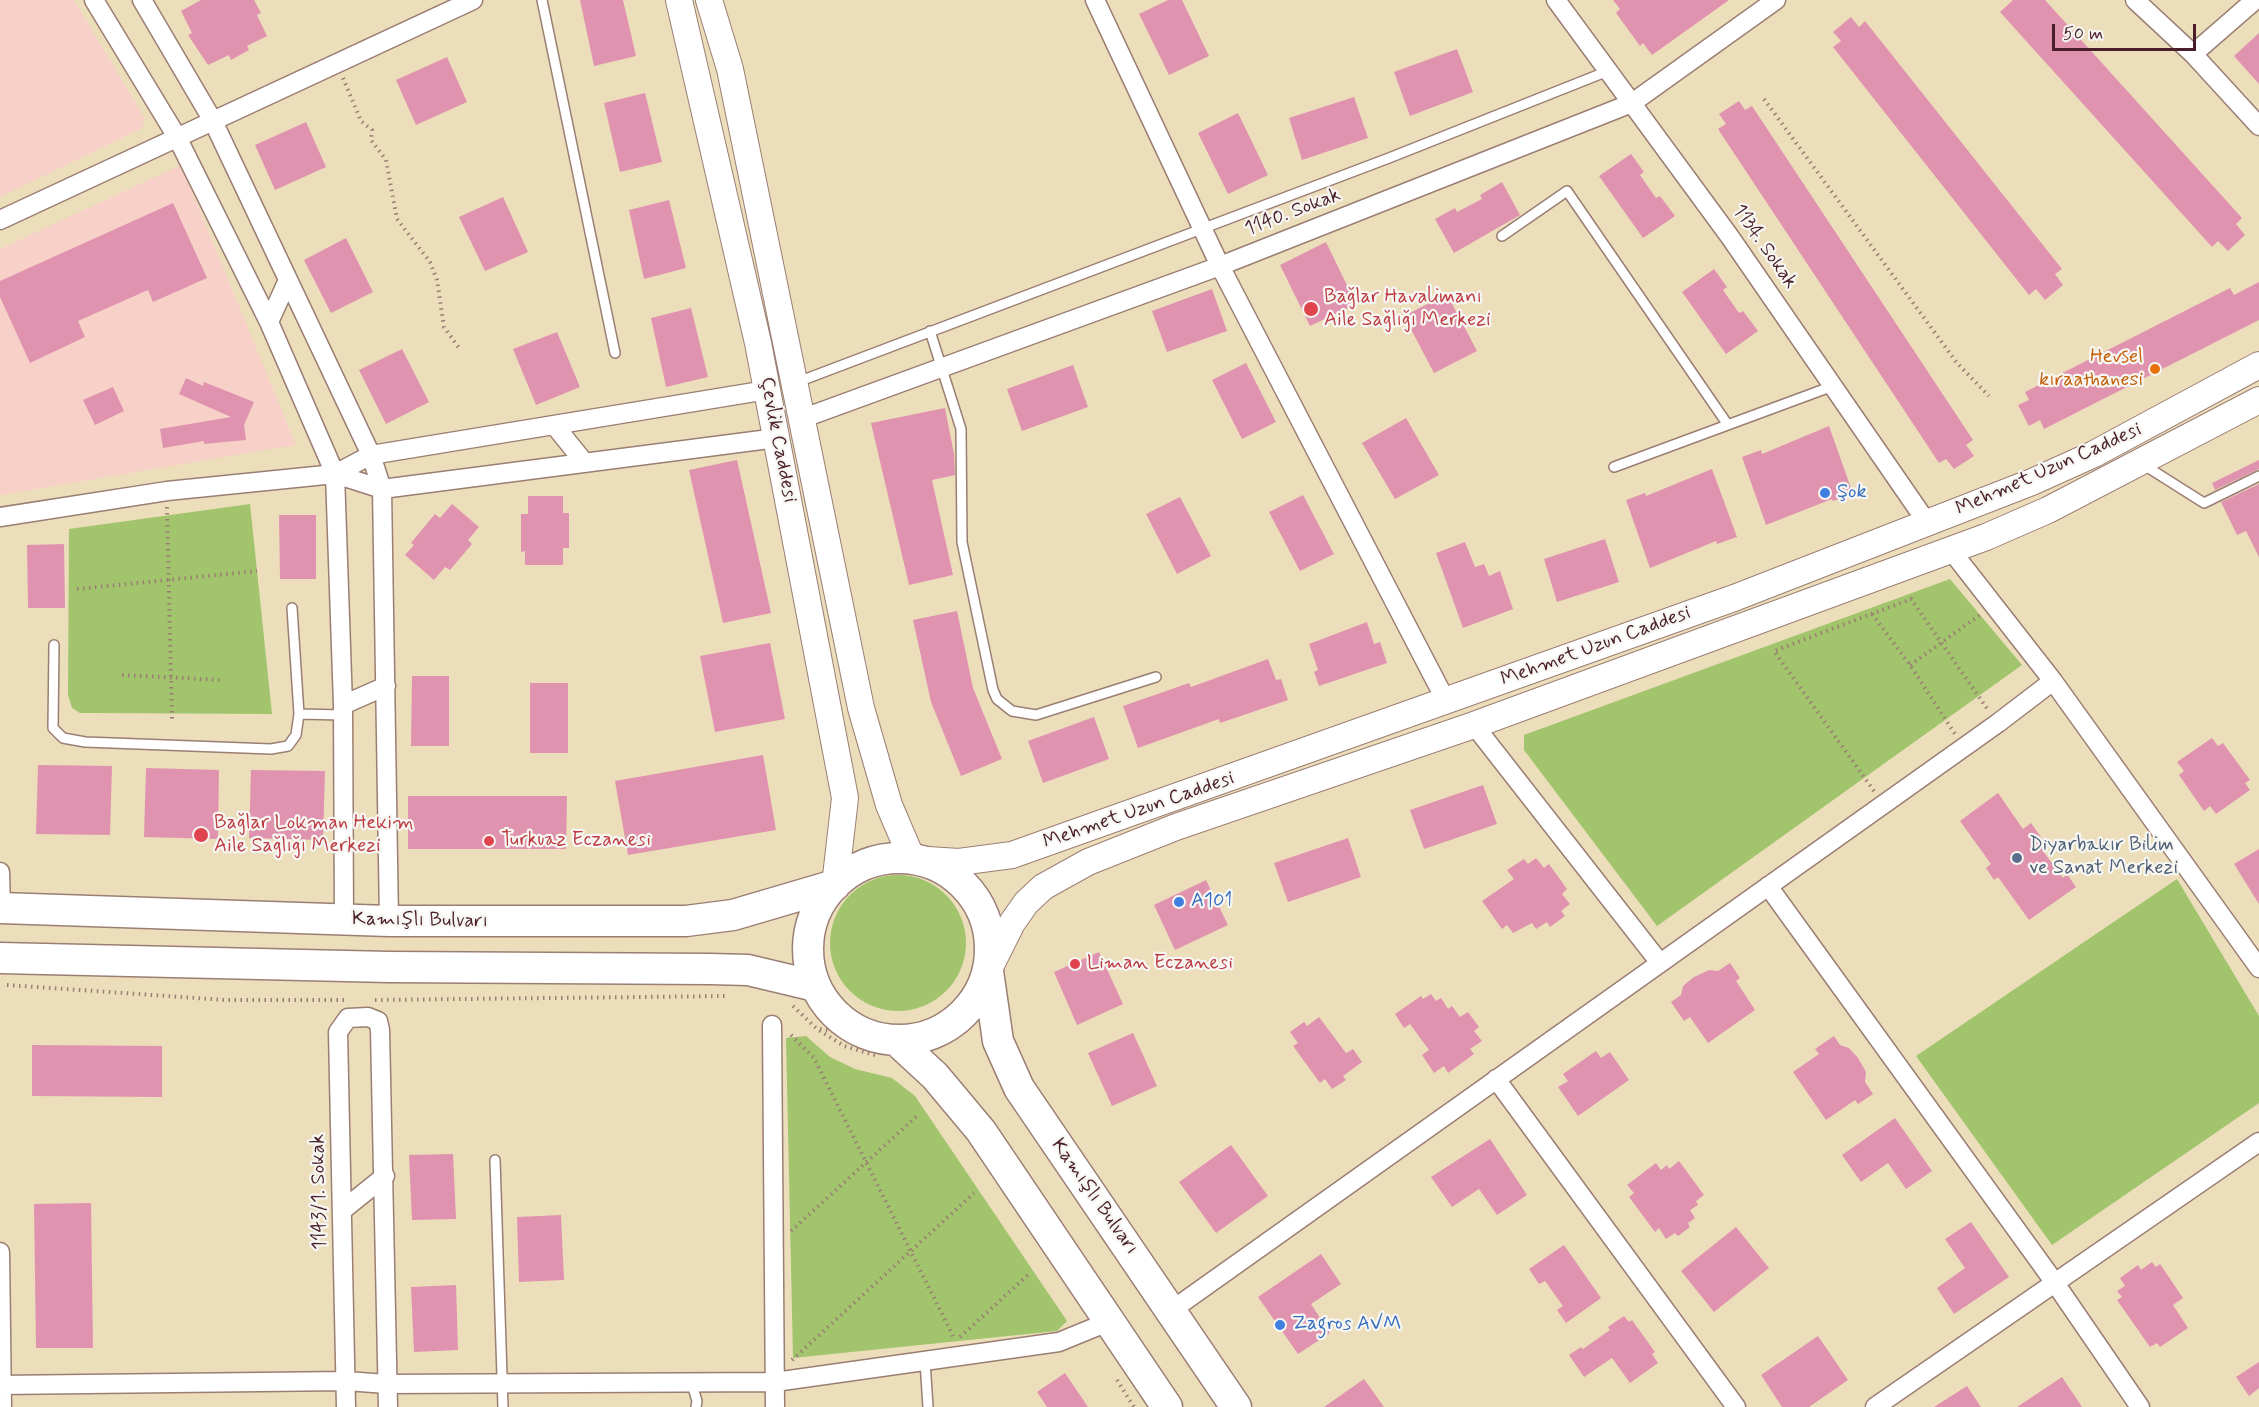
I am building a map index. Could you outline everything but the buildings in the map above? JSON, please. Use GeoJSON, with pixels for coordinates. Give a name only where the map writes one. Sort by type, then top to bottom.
{"type":"FeatureCollection","features":[{"type":"Feature","properties":{"kind":"highway"},"geometry":{"type":"LineString","coordinates":[[886,1045],[921,1038],[951,1024],[964,1014],[978,994],[988,971],[990,941],[982,911],[965,886],[941,868],[912,859],[891,858],[870,863],[851,872],[835,885],[818,906],[809,932],[808,959],[815,986],[835,1014],[848,1025],[886,1045],[935,1076],[981,1131],[1167,1407]]}},
{"type":"Feature","properties":{"kind":"highway","name":"Kamışlı Bulvarı"},"geometry":{"type":"LineString","coordinates":[[0,908],[389,921],[686,921],[733,915],[835,885]]}},
{"type":"Feature","properties":{"kind":"highway"},"geometry":{"type":"LineString","coordinates":[[0,958],[389,967],[748,970],[815,986]]}},
{"type":"Feature","properties":{"kind":"highway","name":"Kamışlı Bulvarı"},"geometry":{"type":"LineString","coordinates":[[988,971],[998,1041],[1019,1088],[1236,1407]]}},
{"type":"Feature","properties":{"kind":"main road","name":"Çevlik Caddesi"},"geometry":{"type":"LineString","coordinates":[[679,0],[777,438],[844,798],[835,885]]}},
{"type":"Feature","properties":{"kind":"main road","name":"Çevlik Caddesi"},"geometry":{"type":"LineString","coordinates":[[710,0],[730,69],[861,708],[889,805],[912,859]]}},
{"type":"Feature","properties":{"kind":"main road","name":"Mehmet Uzun Caddesi"},"geometry":{"type":"LineString","coordinates":[[912,859],[958,862],[1012,855],[1734,598],[1928,524],[2094,454],[2259,365]]}},
{"type":"Feature","properties":{"kind":"main road"},"geometry":{"type":"LineString","coordinates":[[988,971],[1012,923],[1026,903],[1043,887],[1088,862],[1176,827],[1474,725],[1950,549],[2048,510],[2259,400]]}},
{"type":"Feature","properties":{"kind":"street"},"geometry":{"type":"LineString","coordinates":[[142,0],[213,121],[371,455],[382,489],[389,921]]}},
{"type":"Feature","properties":{"kind":"street"},"geometry":{"type":"LineString","coordinates":[[0,219],[473,0]]}},
{"type":"Feature","properties":{"kind":"street"},"geometry":{"type":"LineString","coordinates":[[1095,0],[1220,266],[1446,701]]}},
{"type":"Feature","properties":{"kind":"street","name":"1134. Sokak"},"geometry":{"type":"LineString","coordinates":[[1556,0],[1730,237],[1928,524]]}},
{"type":"Feature","properties":{"kind":"street","name":"1140. Sokak"},"geometry":{"type":"LineString","coordinates":[[801,419],[1220,266],[1632,103],[1776,0]]}},
{"type":"Feature","properties":{"kind":"street"},"geometry":{"type":"LineString","coordinates":[[2135,0],[2193,54],[2259,126]]}},
{"type":"Feature","properties":{"kind":"street"},"geometry":{"type":"LineString","coordinates":[[2193,54],[2255,0]]}},
{"type":"Feature","properties":{"kind":"street"},"geometry":{"type":"LineString","coordinates":[[97,2],[177,136],[269,322],[335,474],[343,710],[344,920]]}},
{"type":"Feature","properties":{"kind":"street"},"geometry":{"type":"LineString","coordinates":[[269,322],[288,280]]}},
{"type":"Feature","properties":{"kind":"street"},"geometry":{"type":"LineString","coordinates":[[0,517],[167,491],[335,474],[371,455],[767,390]]}},
{"type":"Feature","properties":{"kind":"street"},"geometry":{"type":"LineString","coordinates":[[555,426],[584,462]]}},
{"type":"Feature","properties":{"kind":"street"},"geometry":{"type":"LineString","coordinates":[[335,474],[382,489],[777,438]]}},
{"type":"Feature","properties":{"kind":"street"},"geometry":{"type":"LineString","coordinates":[[1950,549],[2053,681],[2259,968]]}},
{"type":"Feature","properties":{"kind":"street"},"geometry":{"type":"LineString","coordinates":[[1172,1310],[1963,748],[2053,681]]}},
{"type":"Feature","properties":{"kind":"street"},"geometry":{"type":"LineString","coordinates":[[343,710],[386,686]]}},
{"type":"Feature","properties":{"kind":"street"},"geometry":{"type":"LineString","coordinates":[[1474,725],[1660,963]]}},
{"type":"Feature","properties":{"kind":"street"},"geometry":{"type":"LineString","coordinates":[[0,872],[0,908]]}},
{"type":"Feature","properties":{"kind":"street"},"geometry":{"type":"LineString","coordinates":[[1768,886],[2055,1283],[2140,1407]]}},
{"type":"Feature","properties":{"kind":"street","name":"1143/1. Sokak"},"geometry":{"type":"LineString","coordinates":[[346,1407],[344,1209],[338,1032],[348,1018],[368,1017],[378,1021],[385,1176]]}},
{"type":"Feature","properties":{"kind":"street"},"geometry":{"type":"LineString","coordinates":[[772,1025],[775,1407]]}},
{"type":"Feature","properties":{"kind":"street"},"geometry":{"type":"LineString","coordinates":[[1496,1079],[1736,1407]]}},
{"type":"Feature","properties":{"kind":"street"},"geometry":{"type":"LineString","coordinates":[[1875,1407],[2259,1142]]}},
{"type":"Feature","properties":{"kind":"street"},"geometry":{"type":"LineString","coordinates":[[344,1209],[385,1176]]}},
{"type":"Feature","properties":{"kind":"street"},"geometry":{"type":"LineString","coordinates":[[385,1176],[388,1407]]}},
{"type":"Feature","properties":{"kind":"street"},"geometry":{"type":"LineString","coordinates":[[0,1252],[2,1407]]}},
{"type":"Feature","properties":{"kind":"street"},"geometry":{"type":"LineString","coordinates":[[2,1385],[346,1381],[387,1384],[775,1382],[1059,1342],[1108,1322]]}},
{"type":"Feature","properties":{"kind":"lane"},"geometry":{"type":"LineString","coordinates":[[542,0],[615,353]]}},
{"type":"Feature","properties":{"kind":"lane"},"geometry":{"type":"LineString","coordinates":[[794,383],[1204,229],[1608,71]]}},
{"type":"Feature","properties":{"kind":"lane"},"geometry":{"type":"LineString","coordinates":[[1502,236],[1567,191],[1728,425]]}},
{"type":"Feature","properties":{"kind":"lane"},"geometry":{"type":"LineString","coordinates":[[930,331],[961,429],[962,542],[993,690],[998,699],[1012,711],[1036,715],[1156,677]]}},
{"type":"Feature","properties":{"kind":"lane"},"geometry":{"type":"LineString","coordinates":[[1614,468],[1833,386]]}},
{"type":"Feature","properties":{"kind":"lane"},"geometry":{"type":"LineString","coordinates":[[2140,462],[2204,503],[2259,476]]}},
{"type":"Feature","properties":{"kind":"lane"},"geometry":{"type":"LineString","coordinates":[[54,645],[53,729],[63,738],[85,742],[272,749],[288,747],[296,735],[299,714],[292,608]]}},
{"type":"Feature","properties":{"kind":"lane"},"geometry":{"type":"LineString","coordinates":[[299,714],[343,710]]}},
{"type":"Feature","properties":{"kind":"lane"},"geometry":{"type":"LineString","coordinates":[[495,1160],[503,1407]]}},
{"type":"Feature","properties":{"kind":"lane"},"geometry":{"type":"LineString","coordinates":[[925,1361],[928,1407]]}},
{"type":"Feature","properties":{"kind":"lane"},"geometry":{"type":"LineString","coordinates":[[691,1381],[697,1401],[696,1407]]}},
{"type":"Feature","properties":{"kind":"path"},"geometry":{"type":"LineString","coordinates":[[336,64],[360,121],[372,130],[371,140],[386,160],[397,219],[430,262],[437,280],[444,327],[459,348]]}},
{"type":"Feature","properties":{"kind":"path"},"geometry":{"type":"LineString","coordinates":[[1764,99],[1957,363],[1989,396]]}},
{"type":"Feature","properties":{"kind":"path"},"geometry":{"type":"LineString","coordinates":[[167,491],[172,720]]}},
{"type":"Feature","properties":{"kind":"path"},"geometry":{"type":"LineString","coordinates":[[77,589],[257,571]]}},
{"type":"Feature","properties":{"kind":"path"},"geometry":{"type":"LineString","coordinates":[[1883,804],[1774,651],[1911,599],[1998,723]]}},
{"type":"Feature","properties":{"kind":"path"},"geometry":{"type":"LineString","coordinates":[[1910,665],[1993,605]]}},
{"type":"Feature","properties":{"kind":"path"},"geometry":{"type":"LineString","coordinates":[[1872,614],[1910,665],[1963,748]]}},
{"type":"Feature","properties":{"kind":"path"},"geometry":{"type":"LineString","coordinates":[[122,675],[221,680]]}},
{"type":"Feature","properties":{"kind":"path"},"geometry":{"type":"LineString","coordinates":[[0,984],[225,1000],[349,1000]]}},
{"type":"Feature","properties":{"kind":"path"},"geometry":{"type":"LineString","coordinates":[[372,1000],[739,996]]}},
{"type":"Feature","properties":{"kind":"path"},"geometry":{"type":"LineString","coordinates":[[789,1002],[817,1029],[844,1046],[886,1045]]}},
{"type":"Feature","properties":{"kind":"path"},"geometry":{"type":"LineString","coordinates":[[772,1025],[785,1029],[814,1058],[955,1342],[1028,1275]]}},
{"type":"Feature","properties":{"kind":"path"},"geometry":{"type":"LineString","coordinates":[[817,1029],[886,1045]]}},
{"type":"Feature","properties":{"kind":"path"},"geometry":{"type":"LineString","coordinates":[[773,1248],[918,1115]]}},
{"type":"Feature","properties":{"kind":"path"},"geometry":{"type":"LineString","coordinates":[[775,1382],[794,1358],[974,1193]]}},
{"type":"Feature","properties":{"kind":"path"},"geometry":{"type":"LineString","coordinates":[[1114,1375],[1134,1407]]}},
{"type":"Feature","properties":{"kind":"shaded area"},"geometry":{"type":"Polygon","coordinates":[[[0,0],[74,0],[144,117],[143,128],[0,197],[0,0]]]}},
{"type":"Feature","properties":{"kind":"shaded area"},"geometry":{"type":"Polygon","coordinates":[[[181,165],[296,445],[0,495],[0,249],[181,165]]]}},
{"type":"Feature","properties":{"kind":"green space"},"geometry":{"type":"Polygon","coordinates":[[[250,504],[272,714],[80,713],[72,708],[68,695],[69,529],[250,504]]]}},
{"type":"Feature","properties":{"kind":"green space"},"geometry":{"type":"Polygon","coordinates":[[[1950,579],[2022,665],[1657,926],[1524,750],[1524,735],[1950,579]]]}},
{"type":"Feature","properties":{"kind":"green space"},"geometry":{"type":"Polygon","coordinates":[[[898,875],[924,880],[946,895],[961,917],[966,943],[961,969],[946,991],[924,1006],[898,1011],[872,1006],[850,991],[835,969],[830,943],[835,917],[850,895],[872,880],[898,875]]]}},
{"type":"Feature","properties":{"kind":"green space"},"geometry":{"type":"Polygon","coordinates":[[[2177,879],[2259,1016],[2259,1103],[2052,1245],[1916,1056],[2177,879]]]}},
{"type":"Feature","properties":{"kind":"green space"},"geometry":{"type":"Polygon","coordinates":[[[806,1036],[830,1057],[855,1069],[892,1078],[915,1096],[1067,1321],[1057,1331],[793,1358],[786,1038],[806,1036]]]}},
{"type":"Feature","properties":{"kind":"place","name":"Bağlar Havalimanı Aile Sağlığı Merkezi"},"geometry":{"type":"Point","coordinates":[1311,309]}},
{"type":"Feature","properties":{"kind":"place","name":"Hevsel kıraathanesi"},"geometry":{"type":"Point","coordinates":[2155,369]}},
{"type":"Feature","properties":{"kind":"place","name":"Şok"},"geometry":{"type":"Point","coordinates":[1825,493]}},
{"type":"Feature","properties":{"kind":"place","name":"Bağlar Lokman Hekim Aile Sağlığı Merkezi"},"geometry":{"type":"Point","coordinates":[201,835]}},
{"type":"Feature","properties":{"kind":"place","name":"Turkuaz Eczanesi"},"geometry":{"type":"Point","coordinates":[489,841]}},
{"type":"Feature","properties":{"kind":"place","name":"Diyarbakır Bilim ve Sanat Merkezi"},"geometry":{"type":"Point","coordinates":[2017,858]}},
{"type":"Feature","properties":{"kind":"place","name":"A101"},"geometry":{"type":"Point","coordinates":[1179,902]}},
{"type":"Feature","properties":{"kind":"place","name":"Liman Eczanesi"},"geometry":{"type":"Point","coordinates":[1075,964]}},
{"type":"Feature","properties":{"kind":"place","name":"Zagros AVM"},"geometry":{"type":"Point","coordinates":[1280,1325]}}]}
